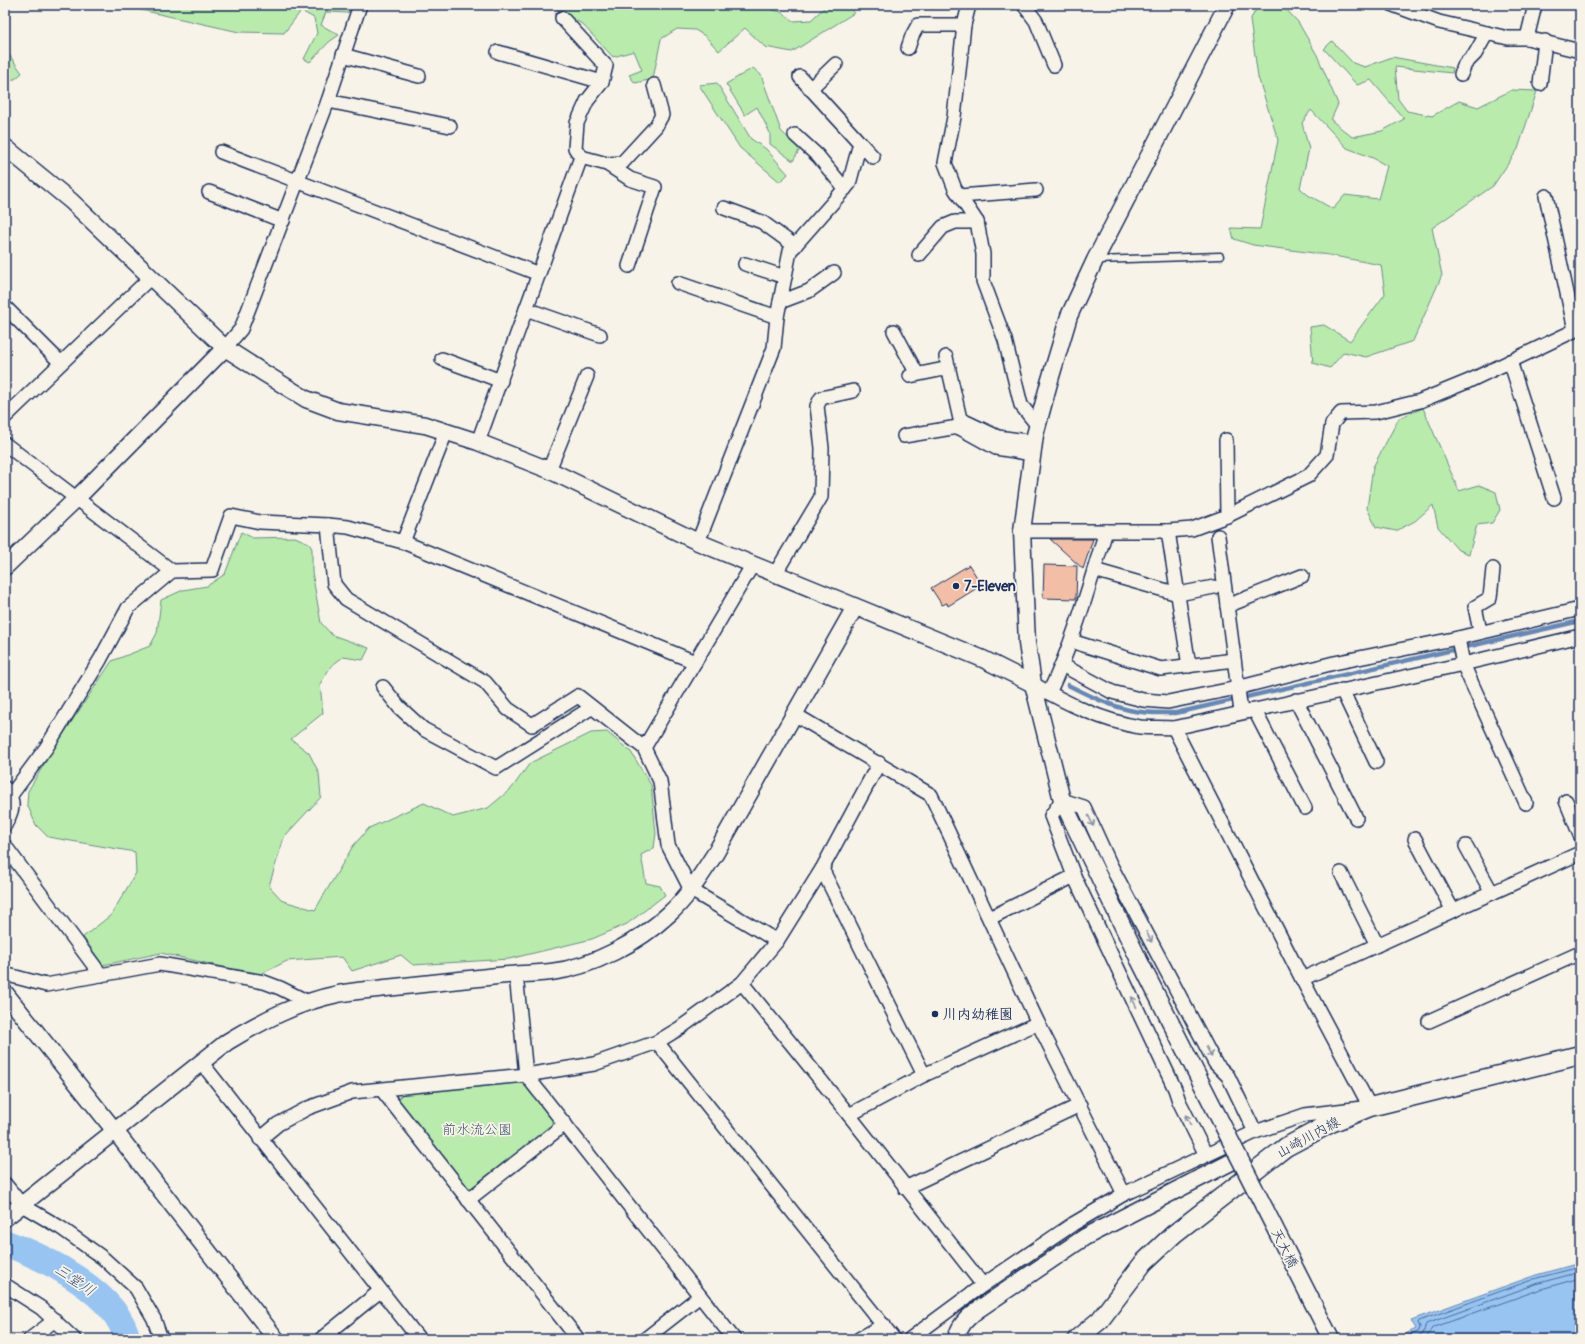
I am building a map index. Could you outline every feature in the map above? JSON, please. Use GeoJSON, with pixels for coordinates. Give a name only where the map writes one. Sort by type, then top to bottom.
{"type":"FeatureCollection","features":[{"type":"Feature","properties":{"kind":"main road","name":"山崎川内線"},"geometry":{"type":"LineString","coordinates":[[1077,1339],[1100,1320],[1144,1262],[1174,1234],[1286,1147],[1331,1123],[1370,1107],[1580,1055]]}},
{"type":"Feature","properties":{"kind":"street"},"geometry":{"type":"LineString","coordinates":[[5,567],[76,499],[225,348],[241,329],[328,102],[360,5]]}},
{"type":"Feature","properties":{"kind":"street"},"geometry":{"type":"LineString","coordinates":[[969,5],[964,25],[954,117],[944,162],[955,189],[977,222],[984,254],[983,281],[1005,340],[1021,405],[1038,426]]}},
{"type":"Feature","properties":{"kind":"street"},"geometry":{"type":"LineString","coordinates":[[1024,5],[1036,21],[1054,65]]}},
{"type":"Feature","properties":{"kind":"street","name":"天大橋"},"geometry":{"type":"LineString","coordinates":[[1227,5],[1095,260],[1069,316],[1049,382],[1033,448],[1022,531],[1027,643],[1033,684],[1062,800],[1139,960],[1331,1339]]}},
{"type":"Feature","properties":{"kind":"street"},"geometry":{"type":"LineString","coordinates":[[1527,38],[1535,5]]}},
{"type":"Feature","properties":{"kind":"street"},"geometry":{"type":"LineString","coordinates":[[1398,6],[1439,22],[1508,38],[1527,38],[1580,50]]}},
{"type":"Feature","properties":{"kind":"street"},"geometry":{"type":"LineString","coordinates":[[562,18],[606,66],[602,82],[587,101],[577,123],[575,148],[581,157],[607,164],[630,179],[656,187],[629,266]]}},
{"type":"Feature","properties":{"kind":"street"},"geometry":{"type":"LineString","coordinates":[[908,48],[918,25],[964,25]]}},
{"type":"Feature","properties":{"kind":"street"},"geometry":{"type":"LineString","coordinates":[[1461,74],[1465,64],[1476,54],[1487,33]]}},
{"type":"Feature","properties":{"kind":"street"},"geometry":{"type":"LineString","coordinates":[[1540,84],[1545,42]]}},
{"type":"Feature","properties":{"kind":"street"},"geometry":{"type":"LineString","coordinates":[[498,52],[602,82]]}},
{"type":"Feature","properties":{"kind":"street"},"geometry":{"type":"LineString","coordinates":[[343,55],[419,76]]}},
{"type":"Feature","properties":{"kind":"street"},"geometry":{"type":"LineString","coordinates":[[810,89],[836,64]]}},
{"type":"Feature","properties":{"kind":"street"},"geometry":{"type":"LineString","coordinates":[[800,77],[873,157]]}},
{"type":"Feature","properties":{"kind":"street"},"geometry":{"type":"LineString","coordinates":[[607,164],[622,163],[656,126],[662,115],[654,86]]}},
{"type":"Feature","properties":{"kind":"street"},"geometry":{"type":"LineString","coordinates":[[328,102],[450,126]]}},
{"type":"Feature","properties":{"kind":"street"},"geometry":{"type":"LineString","coordinates":[[795,134],[818,156],[845,189]]}},
{"type":"Feature","properties":{"kind":"street"},"geometry":{"type":"LineString","coordinates":[[698,542],[774,348],[777,317],[790,251],[849,184],[860,143]]}},
{"type":"Feature","properties":{"kind":"street"},"geometry":{"type":"LineString","coordinates":[[5,147],[71,201],[225,348],[306,399],[338,411],[425,425],[478,442],[549,470],[698,542],[983,659],[1069,704],[1110,718],[1141,727],[1174,728],[1463,664],[1580,636]]}},
{"type":"Feature","properties":{"kind":"street"},"geometry":{"type":"LineString","coordinates":[[221,152],[539,274]]}},
{"type":"Feature","properties":{"kind":"street"},"geometry":{"type":"LineString","coordinates":[[478,442],[581,157]]}},
{"type":"Feature","properties":{"kind":"street"},"geometry":{"type":"LineString","coordinates":[[960,196],[1036,190]]}},
{"type":"Feature","properties":{"kind":"street"},"geometry":{"type":"LineString","coordinates":[[209,192],[283,221]]}},
{"type":"Feature","properties":{"kind":"street"},"geometry":{"type":"LineString","coordinates":[[1022,531],[1168,531],[1192,529],[1227,516],[1308,476],[1328,455],[1332,424],[1342,412],[1376,412],[1420,401],[1469,381],[1578,329],[1546,196]]}},
{"type":"Feature","properties":{"kind":"street"},"geometry":{"type":"LineString","coordinates":[[724,208],[762,222],[795,246]]}},
{"type":"Feature","properties":{"kind":"street"},"geometry":{"type":"LineString","coordinates":[[919,255],[942,227],[955,222],[977,222]]}},
{"type":"Feature","properties":{"kind":"street"},"geometry":{"type":"LineString","coordinates":[[745,264],[785,277]]}},
{"type":"Feature","properties":{"kind":"street"},"geometry":{"type":"LineString","coordinates":[[780,302],[809,290],[834,273]]}},
{"type":"Feature","properties":{"kind":"street"},"geometry":{"type":"LineString","coordinates":[[5,417],[151,277]]}},
{"type":"Feature","properties":{"kind":"street"},"geometry":{"type":"LineString","coordinates":[[678,283],[777,317]]}},
{"type":"Feature","properties":{"kind":"street"},"geometry":{"type":"LineString","coordinates":[[5,307],[61,363]]}},
{"type":"Feature","properties":{"kind":"street"},"geometry":{"type":"LineString","coordinates":[[526,309],[600,335]]}},
{"type":"Feature","properties":{"kind":"street"},"geometry":{"type":"LineString","coordinates":[[894,331],[913,376],[948,362],[960,419],[998,437],[1033,448]]}},
{"type":"Feature","properties":{"kind":"street"},"geometry":{"type":"LineString","coordinates":[[442,358],[501,381]]}},
{"type":"Feature","properties":{"kind":"street"},"geometry":{"type":"LineString","coordinates":[[1510,361],[1554,498]]}},
{"type":"Feature","properties":{"kind":"street"},"geometry":{"type":"LineString","coordinates":[[549,470],[587,376]]}},
{"type":"Feature","properties":{"kind":"street"},"geometry":{"type":"LineString","coordinates":[[775,574],[821,497],[822,448],[817,406],[821,398],[853,392]]}},
{"type":"Feature","properties":{"kind":"street"},"geometry":{"type":"LineString","coordinates":[[904,436],[958,427],[996,448],[1033,448]]}},
{"type":"Feature","properties":{"kind":"street"},"geometry":{"type":"LineString","coordinates":[[403,542],[446,432]]}},
{"type":"Feature","properties":{"kind":"street"},"geometry":{"type":"LineString","coordinates":[[1226,440],[1227,516]]}},
{"type":"Feature","properties":{"kind":"street"},"geometry":{"type":"LineString","coordinates":[[5,444],[172,572]]}},
{"type":"Feature","properties":{"kind":"street"},"geometry":{"type":"LineString","coordinates":[[5,825],[12,812],[8,791],[46,748],[100,660],[128,608],[172,572],[212,570],[231,516],[260,522],[348,527],[403,542],[696,662]]}},
{"type":"Feature","properties":{"kind":"street"},"geometry":{"type":"LineString","coordinates":[[328,525],[334,584],[346,599],[485,682],[508,709],[532,725],[578,696],[591,708],[644,748],[660,781],[668,845],[691,890],[777,941]]}},
{"type":"Feature","properties":{"kind":"street"},"geometry":{"type":"LineString","coordinates":[[1049,693],[1071,641],[1106,531]]}},
{"type":"Feature","properties":{"kind":"street"},"geometry":{"type":"LineString","coordinates":[[1168,531],[1189,666]]}},
{"type":"Feature","properties":{"kind":"street"},"geometry":{"type":"LineString","coordinates":[[1218,536],[1237,688],[1247,711],[1305,808]]}},
{"type":"Feature","properties":{"kind":"street"},"geometry":{"type":"LineString","coordinates":[[644,748],[753,564]]}},
{"type":"Feature","properties":{"kind":"street"},"geometry":{"type":"LineString","coordinates":[[1480,631],[1475,607],[1490,598],[1493,569]]}},
{"type":"Feature","properties":{"kind":"street"},"geometry":{"type":"LineString","coordinates":[[1094,570],[1178,594],[1214,587]]}},
{"type":"Feature","properties":{"kind":"street"},"geometry":{"type":"LineString","coordinates":[[1227,606],[1302,576]]}},
{"type":"Feature","properties":{"kind":"street"},"geometry":{"type":"LineString","coordinates":[[14,1211],[227,1042],[260,1022],[308,1002],[338,994],[516,974],[552,972],[591,961],[619,949],[646,934],[670,914],[691,890],[715,854],[855,607]]}},
{"type":"Feature","properties":{"kind":"street"},"geometry":{"type":"LineString","coordinates":[[1062,665],[1112,692],[1142,700],[1168,702],[1237,688],[1334,663],[1458,638],[1480,631],[1580,609]]}},
{"type":"Feature","properties":{"kind":"street"},"geometry":{"type":"LineString","coordinates":[[1458,638],[1463,664],[1526,803]]}},
{"type":"Feature","properties":{"kind":"street"},"geometry":{"type":"LineString","coordinates":[[1071,641],[1161,669],[1234,660]]}},
{"type":"Feature","properties":{"kind":"street"},"geometry":{"type":"LineString","coordinates":[[383,687],[399,707],[423,729],[496,768],[591,708]]}},
{"type":"Feature","properties":{"kind":"street"},"geometry":{"type":"LineString","coordinates":[[1342,690],[1376,762]]}},
{"type":"Feature","properties":{"kind":"street"},"geometry":{"type":"LineString","coordinates":[[1296,700],[1356,818]]}},
{"type":"Feature","properties":{"kind":"street"},"geometry":{"type":"LineString","coordinates":[[794,714],[931,795],[1038,1023],[1124,1194]]}},
{"type":"Feature","properties":{"kind":"street"},"geometry":{"type":"LineString","coordinates":[[910,1339],[983,1285],[1073,1224],[1124,1194],[1255,1132],[1305,1115],[1370,1107],[1302,979],[1174,728]]}},
{"type":"Feature","properties":{"kind":"street"},"geometry":{"type":"LineString","coordinates":[[260,1138],[278,1124],[308,1108],[352,1092],[526,1075],[594,1064],[658,1042],[686,1024],[742,983],[777,941],[822,869],[879,763]]}},
{"type":"Feature","properties":{"kind":"street"},"geometry":{"type":"LineString","coordinates":[[1206,1155],[1179,1101],[1175,1089],[1074,876],[1051,816],[1062,800],[1084,807],[1110,864],[1211,1056],[1215,1063],[1228,1076],[1255,1132]]}},
{"type":"Feature","properties":{"kind":"street"},"geometry":{"type":"LineString","coordinates":[[1566,801],[1580,835]]}},
{"type":"Feature","properties":{"kind":"street"},"geometry":{"type":"LineString","coordinates":[[1415,839],[1453,911]]}},
{"type":"Feature","properties":{"kind":"street"},"geometry":{"type":"LineString","coordinates":[[5,846],[101,975]]}},
{"type":"Feature","properties":{"kind":"street"},"geometry":{"type":"LineString","coordinates":[[1466,846],[1492,893]]}},
{"type":"Feature","properties":{"kind":"street"},"geometry":{"type":"LineString","coordinates":[[1302,979],[1580,854]]}},
{"type":"Feature","properties":{"kind":"street"},"geometry":{"type":"LineString","coordinates":[[822,869],[924,1075]]}},
{"type":"Feature","properties":{"kind":"street"},"geometry":{"type":"LineString","coordinates":[[1341,873],[1377,945]]}},
{"type":"Feature","properties":{"kind":"street"},"geometry":{"type":"LineString","coordinates":[[990,918],[1074,876]]}},
{"type":"Feature","properties":{"kind":"street"},"geometry":{"type":"LineString","coordinates":[[1430,1020],[1580,952]]}},
{"type":"Feature","properties":{"kind":"street"},"geometry":{"type":"LineString","coordinates":[[5,976],[12,976],[46,985],[160,964],[264,982],[308,1002]]}},
{"type":"Feature","properties":{"kind":"street"},"geometry":{"type":"LineString","coordinates":[[516,974],[526,1075],[734,1339]]}},
{"type":"Feature","properties":{"kind":"street"},"geometry":{"type":"LineString","coordinates":[[742,983],[849,1115],[905,1188],[983,1285]]}},
{"type":"Feature","properties":{"kind":"street"},"geometry":{"type":"LineString","coordinates":[[5,993],[115,1131],[276,1339]]}},
{"type":"Feature","properties":{"kind":"street"},"geometry":{"type":"LineString","coordinates":[[849,1115],[924,1075],[1038,1023]]}},
{"type":"Feature","properties":{"kind":"street"},"geometry":{"type":"LineString","coordinates":[[658,1042],[894,1339]]}},
{"type":"Feature","properties":{"kind":"street"},"geometry":{"type":"LineString","coordinates":[[201,1062],[419,1339]]}},
{"type":"Feature","properties":{"kind":"street"},"geometry":{"type":"LineString","coordinates":[[382,1090],[578,1339]]}},
{"type":"Feature","properties":{"kind":"street"},"geometry":{"type":"LineString","coordinates":[[905,1188],[1080,1105]]}},
{"type":"Feature","properties":{"kind":"street"},"geometry":{"type":"LineString","coordinates":[[468,1200],[565,1124]]}},
{"type":"Feature","properties":{"kind":"street"},"geometry":{"type":"LineString","coordinates":[[956,1339],[960,1327],[976,1311],[1085,1237],[1239,1158]]}},
{"type":"Feature","properties":{"kind":"street"},"geometry":{"type":"LineString","coordinates":[[5,1184],[14,1211]]}},
{"type":"Feature","properties":{"kind":"street"},"geometry":{"type":"LineString","coordinates":[[14,1211],[61,1228],[103,1258],[136,1288],[154,1319],[161,1339]]}},
{"type":"Feature","properties":{"kind":"street"},"geometry":{"type":"LineString","coordinates":[[5,1285],[55,1320],[74,1339]]}},
{"type":"Feature","properties":{"kind":"street"},"geometry":{"type":"LineString","coordinates":[[321,1339],[380,1291]]}},
{"type":"Feature","properties":{"kind":"street"},"geometry":{"type":"LineString","coordinates":[[645,1339],[700,1296]]}},
{"type":"Feature","properties":{"kind":"street"},"geometry":{"type":"LineString","coordinates":[[30,1339],[55,1320]]}},
{"type":"Feature","properties":{"kind":"street"},"geometry":{"type":"LineString","coordinates":[[859,1339],[884,1325]]}},
{"type":"Feature","properties":{"kind":"lane"},"geometry":{"type":"LineString","coordinates":[[1095,260],[1220,256]]}},
{"type":"Feature","properties":{"kind":"green space"},"geometry":{"type":"Polygon","coordinates":[[[119,5],[351,5],[348,13],[326,12],[321,25],[339,35],[329,42],[310,62],[304,59],[317,33],[314,18],[301,11],[284,33],[239,32],[119,5]]]}},
{"type":"Feature","properties":{"kind":"green space"},"geometry":{"type":"Polygon","coordinates":[[[556,5],[758,6],[781,12],[793,21],[811,20],[827,5],[849,5],[854,13],[792,52],[765,47],[745,28],[719,51],[705,36],[695,30],[677,29],[661,39],[653,79],[635,83],[629,75],[642,70],[634,51],[613,57],[582,24],[555,8],[556,5]]]}},
{"type":"Feature","properties":{"kind":"green space"},"geometry":{"type":"Polygon","coordinates":[[[1283,6],[1298,22],[1317,55],[1338,104],[1331,120],[1352,137],[1382,131],[1404,119],[1371,80],[1357,85],[1324,49],[1332,41],[1353,63],[1365,67],[1392,57],[1453,68],[1452,73],[1395,67],[1398,99],[1407,111],[1432,116],[1459,101],[1478,107],[1512,90],[1537,91],[1518,149],[1493,186],[1432,228],[1442,275],[1413,341],[1366,357],[1344,352],[1330,368],[1313,363],[1310,327],[1324,325],[1350,341],[1385,294],[1381,265],[1329,255],[1253,245],[1234,239],[1231,228],[1260,229],[1278,140],[1258,77],[1250,20],[1257,8],[1283,6]],[[1311,110],[1302,123],[1309,149],[1300,188],[1308,195],[1333,209],[1345,195],[1378,199],[1387,166],[1373,158],[1347,148],[1311,110]]]}},
{"type":"Feature","properties":{"kind":"green space"},"geometry":{"type":"Polygon","coordinates":[[[5,49],[22,73],[15,79],[5,80],[5,49]]]}},
{"type":"Feature","properties":{"kind":"green space"},"geometry":{"type":"Polygon","coordinates":[[[753,68],[761,75],[781,131],[800,149],[793,161],[770,144],[770,133],[757,107],[745,115],[726,84],[753,68]]]}},
{"type":"Feature","properties":{"kind":"green space"},"geometry":{"type":"Polygon","coordinates":[[[717,83],[751,139],[766,149],[788,174],[780,182],[740,148],[699,85],[717,83]]]}},
{"type":"Feature","properties":{"kind":"green space"},"geometry":{"type":"Polygon","coordinates":[[[1423,408],[1459,491],[1479,485],[1496,492],[1500,510],[1492,523],[1477,525],[1469,554],[1458,550],[1438,527],[1433,505],[1415,521],[1396,531],[1376,527],[1367,508],[1373,467],[1399,418],[1423,408]]]}},
{"type":"Feature","properties":{"kind":"green space"},"geometry":{"type":"Polygon","coordinates":[[[241,532],[253,538],[295,537],[309,543],[312,549],[312,572],[321,623],[332,635],[369,648],[363,660],[343,657],[331,666],[320,684],[323,713],[291,739],[309,753],[319,773],[321,797],[284,837],[269,886],[283,901],[315,910],[353,846],[369,828],[424,803],[453,817],[488,808],[512,788],[530,763],[591,733],[607,732],[631,752],[651,785],[656,833],[654,848],[641,855],[646,883],[660,886],[665,895],[627,924],[592,939],[509,959],[413,965],[401,955],[352,971],[342,957],[287,961],[259,975],[161,953],[103,965],[83,937],[111,915],[136,873],[135,852],[48,837],[36,825],[27,804],[28,791],[52,751],[112,661],[150,646],[157,633],[161,600],[183,590],[207,586],[225,574],[241,532]]]}},
{"type":"Feature","properties":{"kind":"green space","name":"前水流公園"},"geometry":{"type":"Polygon","coordinates":[[[518,1081],[526,1084],[552,1118],[552,1128],[473,1188],[466,1188],[398,1102],[402,1093],[518,1081]]]}},
{"type":"Feature","properties":{"kind":"water"},"geometry":{"type":"Polygon","coordinates":[[[1580,1263],[1580,1339],[1395,1339],[1416,1329],[1411,1320],[1536,1275],[1580,1263]]]}},
{"type":"Feature","properties":{"kind":"building"},"geometry":{"type":"Polygon","coordinates":[[[1050,539],[1093,539],[1083,569],[1050,539]]]}},
{"type":"Feature","properties":{"kind":"building","name":"7-Eleven"},"geometry":{"type":"Polygon","coordinates":[[[969,565],[982,585],[948,606],[947,603],[942,605],[931,588],[969,565]]]}},
{"type":"Feature","properties":{"kind":"building"},"geometry":{"type":"Polygon","coordinates":[[[1044,565],[1077,566],[1076,599],[1043,598],[1044,565]]]}},
{"type":"Feature","properties":{"kind":"waterway"},"geometry":{"type":"LineString","coordinates":[[1068,685],[1106,703],[1121,708],[1147,713],[1176,713],[1580,621]]}},
{"type":"Feature","properties":{"kind":"waterway","name":"三堂川"},"geometry":{"type":"LineString","coordinates":[[5,1243],[40,1258],[78,1279],[110,1307],[121,1323],[127,1339]]}},
{"type":"Feature","properties":{"kind":"place","name":"7-Eleven"},"geometry":{"type":"Point","coordinates":[956,586]}},
{"type":"Feature","properties":{"kind":"place","name":"川内幼稚園"},"geometry":{"type":"Point","coordinates":[935,1014]}}]}
